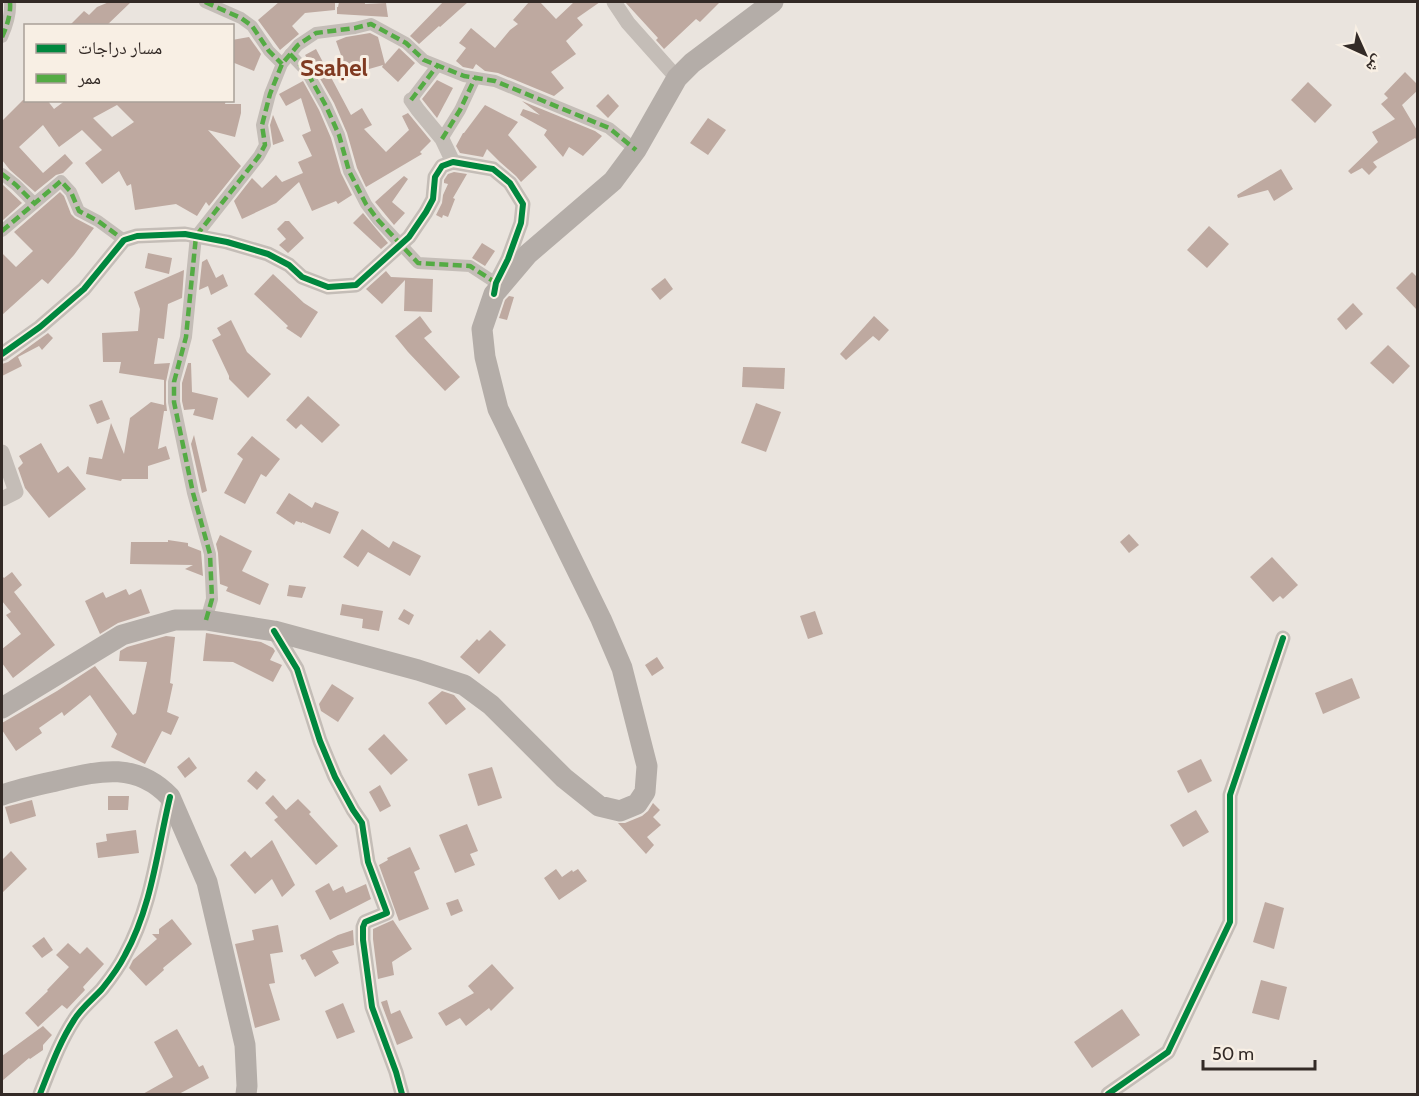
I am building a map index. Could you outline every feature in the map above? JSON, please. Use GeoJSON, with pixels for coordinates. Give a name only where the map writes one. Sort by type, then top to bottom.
{"type":"FeatureCollection","features":[{"type":"Feature","properties":{"kind":"main road"},"geometry":{"type":"LineString","coordinates":[[2,708],[122,634],[175,620],[206,620],[274,631],[418,670],[464,685],[491,705],[564,778],[599,806],[620,811],[637,804],[645,792],[647,766],[622,668],[601,619],[498,409],[485,357],[482,329],[495,289],[528,254],[613,181],[636,150],[677,78],[692,63],[773,2]]}},
{"type":"Feature","properties":{"kind":"main road"},"geometry":{"type":"LineString","coordinates":[[2,795],[83,775],[113,771],[134,774],[153,782],[170,797],[207,882],[245,1045],[251,1092]]}},
{"type":"Feature","properties":{"kind":"street"},"geometry":{"type":"LineString","coordinates":[[2,37],[9,19],[10,2]]}},
{"type":"Feature","properties":{"kind":"street"},"geometry":{"type":"LineString","coordinates":[[2,354],[40,327],[84,289],[124,240],[137,236],[185,234],[227,242],[268,254],[289,265],[302,277],[328,287],[356,285],[400,245],[409,237],[433,199],[435,177],[442,166],[453,162],[493,169],[510,183],[523,204],[521,223],[495,289],[470,266],[418,263],[400,245],[366,204],[349,171],[339,135],[307,72],[269,51],[252,26],[241,18],[205,2]]}},
{"type":"Feature","properties":{"kind":"street"},"geometry":{"type":"LineString","coordinates":[[614,2],[628,23],[677,78]]}},
{"type":"Feature","properties":{"kind":"street"},"geometry":{"type":"LineString","coordinates":[[206,620],[212,599],[210,554],[193,493],[174,402],[174,382],[186,338],[196,236],[259,156],[265,145],[262,125],[270,94],[286,59],[298,45],[316,33],[371,24],[406,43],[424,60],[464,76],[495,81],[609,128],[636,150]]}},
{"type":"Feature","properties":{"kind":"street"},"geometry":{"type":"LineString","coordinates":[[437,66],[411,100],[442,139],[453,162]]}},
{"type":"Feature","properties":{"kind":"street"},"geometry":{"type":"LineString","coordinates":[[442,139],[460,110],[475,78]]}},
{"type":"Feature","properties":{"kind":"street"},"geometry":{"type":"LineString","coordinates":[[2,176],[16,185],[34,203]]}},
{"type":"Feature","properties":{"kind":"street"},"geometry":{"type":"LineString","coordinates":[[2,231],[61,181],[71,192],[79,211],[98,221],[124,240]]}},
{"type":"Feature","properties":{"kind":"street"},"geometry":{"type":"LineString","coordinates":[[2,452],[16,492],[2,500]]}},
{"type":"Feature","properties":{"kind":"street"},"geometry":{"type":"LineString","coordinates":[[274,631],[297,669],[320,741],[335,777],[352,810],[362,823],[368,862],[387,913],[365,922],[363,940],[372,1007],[402,1095]]}},
{"type":"Feature","properties":{"kind":"street"},"geometry":{"type":"LineString","coordinates":[[1108,1095],[1168,1052],[1230,922],[1230,795],[1283,638]]}},
{"type":"Feature","properties":{"kind":"street"},"geometry":{"type":"LineString","coordinates":[[40,1095],[58,1048],[75,1018],[102,988],[125,956],[141,920],[152,882],[170,797]]}},
{"type":"Feature","properties":{"kind":"building"},"geometry":{"type":"Polygon","coordinates":[[[109,2],[131,2],[108,24],[71,24],[84,11],[89,15],[97,7],[109,2]]]}},
{"type":"Feature","properties":{"kind":"building"},"geometry":{"type":"Polygon","coordinates":[[[279,2],[335,2],[335,10],[305,13],[292,26],[299,34],[280,50],[258,20],[279,2]]]}},
{"type":"Feature","properties":{"kind":"building"},"geometry":{"type":"Polygon","coordinates":[[[339,2],[386,3],[388,17],[337,14],[339,2]]]}},
{"type":"Feature","properties":{"kind":"building"},"geometry":{"type":"Polygon","coordinates":[[[443,2],[468,2],[419,44],[410,36],[443,2]]]}},
{"type":"Feature","properties":{"kind":"building"},"geometry":{"type":"Polygon","coordinates":[[[529,2],[540,2],[556,19],[574,2],[600,2],[577,18],[583,25],[566,41],[576,54],[551,72],[564,88],[554,96],[498,73],[485,71],[476,64],[473,69],[463,67],[456,61],[466,48],[459,43],[471,28],[495,48],[518,24],[513,20],[529,2]]]}},
{"type":"Feature","properties":{"kind":"building"},"geometry":{"type":"Polygon","coordinates":[[[625,2],[720,2],[700,22],[696,19],[664,49],[656,40],[658,38],[625,2]]]}},
{"type":"Feature","properties":{"kind":"building"},"geometry":{"type":"Polygon","coordinates":[[[370,33],[378,37],[385,64],[399,48],[415,63],[398,82],[382,67],[383,65],[348,75],[336,41],[370,33]]]}},
{"type":"Feature","properties":{"kind":"building"},"geometry":{"type":"Polygon","coordinates":[[[249,37],[261,54],[254,71],[234,63],[234,40],[249,37]]]}},
{"type":"Feature","properties":{"kind":"building"},"geometry":{"type":"Polygon","coordinates":[[[316,49],[351,115],[362,108],[372,125],[364,129],[386,152],[409,130],[402,116],[408,113],[431,141],[420,152],[422,154],[366,187],[334,103],[305,55],[316,49]]]}},
{"type":"Feature","properties":{"kind":"building"},"geometry":{"type":"Polygon","coordinates":[[[1405,72],[1418,85],[1418,90],[1402,105],[1418,132],[1418,141],[1415,138],[1373,162],[1377,167],[1369,175],[1362,168],[1351,174],[1348,171],[1378,142],[1372,132],[1395,119],[1381,104],[1388,98],[1384,94],[1405,72]]]}},
{"type":"Feature","properties":{"kind":"building"},"geometry":{"type":"Polygon","coordinates":[[[437,80],[453,88],[437,118],[422,99],[437,80]]]}},
{"type":"Feature","properties":{"kind":"building"},"geometry":{"type":"Polygon","coordinates":[[[303,81],[319,110],[331,138],[341,173],[352,195],[338,204],[336,201],[312,211],[299,182],[276,203],[242,219],[234,201],[252,178],[262,188],[276,175],[282,182],[303,173],[298,162],[312,156],[302,135],[311,131],[301,98],[286,106],[279,94],[303,81]]]}},
{"type":"Feature","properties":{"kind":"building"},"geometry":{"type":"Polygon","coordinates":[[[1308,82],[1332,105],[1315,123],[1291,100],[1308,82]]]}},
{"type":"Feature","properties":{"kind":"building"},"geometry":{"type":"Polygon","coordinates":[[[608,94],[619,106],[608,118],[596,106],[608,94]]]}},
{"type":"Feature","properties":{"kind":"building"},"geometry":{"type":"Polygon","coordinates":[[[23,100],[24,102],[49,102],[54,109],[63,102],[226,102],[225,104],[241,104],[235,137],[208,130],[241,166],[209,206],[206,202],[197,216],[176,204],[135,210],[131,184],[127,186],[119,171],[102,184],[85,163],[102,150],[82,130],[59,147],[43,125],[19,147],[43,173],[65,154],[73,163],[63,173],[56,175],[35,192],[2,160],[2,121],[23,100]],[[117,105],[93,118],[112,137],[134,122],[117,105]]]}},
{"type":"Feature","properties":{"kind":"building"},"geometry":{"type":"Polygon","coordinates":[[[522,101],[602,136],[583,156],[569,147],[563,157],[544,135],[547,130],[520,115],[523,109],[540,115],[522,101]]]}},
{"type":"Feature","properties":{"kind":"building"},"geometry":{"type":"Polygon","coordinates":[[[485,105],[518,122],[508,135],[537,167],[521,182],[487,149],[483,157],[460,153],[456,146],[485,105]]]}},
{"type":"Feature","properties":{"kind":"building"},"geometry":{"type":"Polygon","coordinates":[[[273,115],[284,141],[273,145],[270,125],[273,115]]]}},
{"type":"Feature","properties":{"kind":"building"},"geometry":{"type":"Polygon","coordinates":[[[708,118],[726,130],[708,155],[690,143],[708,118]]]}},
{"type":"Feature","properties":{"kind":"building"},"geometry":{"type":"Polygon","coordinates":[[[1281,169],[1293,189],[1274,201],[1268,190],[1238,198],[1237,195],[1281,169]]]}},
{"type":"Feature","properties":{"kind":"building"},"geometry":{"type":"Polygon","coordinates":[[[454,172],[467,174],[453,198],[455,199],[448,217],[443,215],[442,218],[436,215],[448,184],[444,183],[444,180],[448,174],[454,172]]]}},
{"type":"Feature","properties":{"kind":"building"},"geometry":{"type":"Polygon","coordinates":[[[404,176],[408,179],[392,202],[405,213],[394,225],[375,202],[404,176]]]}},
{"type":"Feature","properties":{"kind":"building"},"geometry":{"type":"Polygon","coordinates":[[[2,184],[22,203],[2,221],[2,184]]]}},
{"type":"Feature","properties":{"kind":"building"},"geometry":{"type":"Polygon","coordinates":[[[60,192],[71,214],[94,228],[48,284],[42,279],[2,315],[2,253],[16,267],[33,251],[14,232],[60,192]]]}},
{"type":"Feature","properties":{"kind":"building"},"geometry":{"type":"Polygon","coordinates":[[[363,213],[388,243],[381,249],[353,223],[363,213]]]}},
{"type":"Feature","properties":{"kind":"building"},"geometry":{"type":"Polygon","coordinates":[[[285,221],[289,221],[304,238],[288,253],[279,245],[286,239],[277,229],[285,221]]]}},
{"type":"Feature","properties":{"kind":"building"},"geometry":{"type":"Polygon","coordinates":[[[1209,226],[1229,244],[1207,268],[1187,250],[1209,226]]]}},
{"type":"Feature","properties":{"kind":"building"},"geometry":{"type":"Polygon","coordinates":[[[482,243],[495,251],[485,266],[472,258],[482,243]]]}},
{"type":"Feature","properties":{"kind":"building"},"geometry":{"type":"Polygon","coordinates":[[[148,253],[172,258],[169,274],[145,268],[148,253]]]}},
{"type":"Feature","properties":{"kind":"building"},"geometry":{"type":"Polygon","coordinates":[[[207,259],[216,278],[223,274],[228,286],[211,295],[208,286],[199,290],[202,262],[207,259]]]}},
{"type":"Feature","properties":{"kind":"building"},"geometry":{"type":"Polygon","coordinates":[[[184,270],[182,298],[168,304],[164,339],[158,338],[154,364],[170,363],[166,382],[167,411],[164,411],[158,449],[166,446],[170,459],[148,466],[148,479],[122,479],[121,481],[86,474],[89,457],[102,459],[111,423],[124,454],[130,418],[151,402],[164,405],[164,380],[119,373],[121,362],[103,362],[102,333],[138,331],[140,309],[134,292],[184,270]]]}},
{"type":"Feature","properties":{"kind":"building"},"geometry":{"type":"Polygon","coordinates":[[[386,271],[391,277],[433,279],[432,312],[404,311],[405,280],[382,304],[366,289],[386,271]]]}},
{"type":"Feature","properties":{"kind":"building"},"geometry":{"type":"Polygon","coordinates":[[[1412,272],[1418,278],[1418,311],[1396,288],[1412,272]]]}},
{"type":"Feature","properties":{"kind":"building"},"geometry":{"type":"Polygon","coordinates":[[[273,274],[304,303],[318,312],[301,338],[286,328],[288,326],[254,294],[273,274]]]}},
{"type":"Feature","properties":{"kind":"building"},"geometry":{"type":"Polygon","coordinates":[[[665,278],[673,289],[660,300],[651,289],[665,278]]]}},
{"type":"Feature","properties":{"kind":"building"},"geometry":{"type":"Polygon","coordinates":[[[509,296],[514,297],[507,320],[499,318],[505,300],[509,296]]]}},
{"type":"Feature","properties":{"kind":"building"},"geometry":{"type":"Polygon","coordinates":[[[1353,303],[1363,314],[1346,330],[1337,319],[1353,303]]]}},
{"type":"Feature","properties":{"kind":"building"},"geometry":{"type":"Polygon","coordinates":[[[420,316],[432,332],[424,338],[460,377],[445,391],[395,336],[420,316]]]}},
{"type":"Feature","properties":{"kind":"building"},"geometry":{"type":"Polygon","coordinates":[[[874,316],[889,330],[879,341],[873,336],[846,360],[840,354],[874,316]]]}},
{"type":"Feature","properties":{"kind":"building"},"geometry":{"type":"Polygon","coordinates":[[[231,320],[247,352],[271,374],[248,398],[229,379],[212,340],[221,335],[217,328],[231,320]]]}},
{"type":"Feature","properties":{"kind":"building"},"geometry":{"type":"Polygon","coordinates":[[[48,333],[53,338],[42,350],[39,346],[18,357],[22,366],[2,376],[2,364],[48,333]]]}},
{"type":"Feature","properties":{"kind":"building"},"geometry":{"type":"Polygon","coordinates":[[[1388,345],[1410,366],[1393,384],[1370,363],[1388,345]]]}},
{"type":"Feature","properties":{"kind":"building"},"geometry":{"type":"Polygon","coordinates":[[[188,363],[191,363],[192,392],[218,398],[213,420],[193,415],[195,409],[184,410],[182,383],[188,363]]]}},
{"type":"Feature","properties":{"kind":"building"},"geometry":{"type":"Polygon","coordinates":[[[743,367],[785,368],[784,389],[742,387],[743,367]]]}},
{"type":"Feature","properties":{"kind":"building"},"geometry":{"type":"Polygon","coordinates":[[[308,396],[340,425],[322,443],[301,424],[296,429],[286,420],[308,396]]]}},
{"type":"Feature","properties":{"kind":"building"},"geometry":{"type":"Polygon","coordinates":[[[102,400],[110,419],[97,424],[89,405],[102,400]]]}},
{"type":"Feature","properties":{"kind":"building"},"geometry":{"type":"Polygon","coordinates":[[[756,403],[781,412],[766,452],[741,443],[756,403]]]}},
{"type":"Feature","properties":{"kind":"building"},"geometry":{"type":"Polygon","coordinates":[[[194,435],[207,491],[202,493],[191,444],[194,435]]]}},
{"type":"Feature","properties":{"kind":"building"},"geometry":{"type":"Polygon","coordinates":[[[252,436],[280,459],[266,477],[261,474],[245,504],[224,493],[243,459],[237,454],[252,436]]]}},
{"type":"Feature","properties":{"kind":"building"},"geometry":{"type":"Polygon","coordinates":[[[41,443],[58,473],[68,466],[86,489],[49,518],[25,488],[18,468],[23,463],[19,456],[41,443]]]}},
{"type":"Feature","properties":{"kind":"building"},"geometry":{"type":"Polygon","coordinates":[[[289,493],[312,508],[315,502],[339,512],[330,534],[302,522],[296,521],[294,525],[276,513],[289,493]]]}},
{"type":"Feature","properties":{"kind":"building"},"geometry":{"type":"Polygon","coordinates":[[[362,529],[389,548],[393,541],[421,556],[410,576],[368,552],[358,567],[343,557],[362,529]]]}},
{"type":"Feature","properties":{"kind":"building"},"geometry":{"type":"Polygon","coordinates":[[[1129,534],[1139,545],[1129,553],[1120,542],[1129,534]]]}},
{"type":"Feature","properties":{"kind":"building"},"geometry":{"type":"Polygon","coordinates":[[[220,535],[252,551],[242,571],[269,584],[260,605],[226,591],[228,587],[220,584],[216,544],[220,535]]]}},
{"type":"Feature","properties":{"kind":"building"},"geometry":{"type":"Polygon","coordinates":[[[168,540],[188,543],[188,546],[201,551],[203,576],[185,569],[193,565],[130,564],[131,542],[168,542],[168,540]]]}},
{"type":"Feature","properties":{"kind":"building"},"geometry":{"type":"Polygon","coordinates":[[[1272,557],[1298,585],[1283,599],[1280,596],[1273,602],[1250,577],[1272,557]]]}},
{"type":"Feature","properties":{"kind":"building"},"geometry":{"type":"Polygon","coordinates":[[[12,572],[22,585],[14,592],[55,645],[13,678],[2,663],[2,649],[21,634],[6,615],[11,612],[2,601],[2,576],[4,578],[12,572]]]}},
{"type":"Feature","properties":{"kind":"building"},"geometry":{"type":"Polygon","coordinates":[[[289,585],[306,587],[302,598],[287,596],[289,585]]]}},
{"type":"Feature","properties":{"kind":"building"},"geometry":{"type":"Polygon","coordinates":[[[126,589],[129,595],[141,589],[150,613],[118,623],[100,634],[85,601],[103,592],[106,598],[126,589]]]}},
{"type":"Feature","properties":{"kind":"building"},"geometry":{"type":"Polygon","coordinates":[[[342,604],[383,611],[379,631],[362,628],[363,619],[340,615],[342,604]]]}},
{"type":"Feature","properties":{"kind":"building"},"geometry":{"type":"Polygon","coordinates":[[[404,609],[414,615],[409,625],[398,619],[404,609]]]}},
{"type":"Feature","properties":{"kind":"building"},"geometry":{"type":"Polygon","coordinates":[[[815,611],[823,634],[808,639],[800,616],[815,611]]]}},
{"type":"Feature","properties":{"kind":"building"},"geometry":{"type":"Polygon","coordinates":[[[490,630],[506,645],[479,674],[460,657],[477,639],[479,641],[490,630]]]}},
{"type":"Feature","properties":{"kind":"building"},"geometry":{"type":"Polygon","coordinates":[[[206,633],[261,642],[273,648],[275,651],[270,660],[282,665],[273,682],[233,662],[203,661],[206,633]]]}},
{"type":"Feature","properties":{"kind":"building"},"geometry":{"type":"Polygon","coordinates":[[[166,636],[175,637],[170,683],[173,684],[167,712],[179,717],[171,735],[162,731],[145,764],[111,747],[117,734],[90,695],[64,716],[62,712],[39,728],[42,733],[16,751],[2,730],[2,723],[95,666],[133,715],[136,713],[147,662],[119,661],[120,651],[166,636]]]}},
{"type":"Feature","properties":{"kind":"building"},"geometry":{"type":"Polygon","coordinates":[[[657,657],[664,668],[652,676],[645,665],[657,657]]]}},
{"type":"Feature","properties":{"kind":"building"},"geometry":{"type":"Polygon","coordinates":[[[1352,678],[1360,698],[1323,714],[1315,693],[1352,678]]]}},
{"type":"Feature","properties":{"kind":"building"},"geometry":{"type":"Polygon","coordinates":[[[332,684],[354,698],[338,722],[321,711],[319,704],[332,684]]]}},
{"type":"Feature","properties":{"kind":"building"},"geometry":{"type":"Polygon","coordinates":[[[442,691],[454,695],[466,709],[446,725],[428,703],[442,691]]]}},
{"type":"Feature","properties":{"kind":"building"},"geometry":{"type":"Polygon","coordinates":[[[384,734],[408,760],[391,775],[368,749],[384,734]]]}},
{"type":"Feature","properties":{"kind":"building"},"geometry":{"type":"Polygon","coordinates":[[[189,757],[197,768],[185,778],[177,767],[189,757]]]}},
{"type":"Feature","properties":{"kind":"building"},"geometry":{"type":"Polygon","coordinates":[[[1201,759],[1212,781],[1188,793],[1177,771],[1201,759]]]}},
{"type":"Feature","properties":{"kind":"building"},"geometry":{"type":"Polygon","coordinates":[[[492,767],[502,798],[478,806],[468,774],[492,767]]]}},
{"type":"Feature","properties":{"kind":"building"},"geometry":{"type":"Polygon","coordinates":[[[256,771],[266,780],[257,790],[247,781],[256,771]]]}},
{"type":"Feature","properties":{"kind":"building"},"geometry":{"type":"Polygon","coordinates":[[[380,785],[391,806],[380,812],[369,792],[380,785]]]}},
{"type":"Feature","properties":{"kind":"building"},"geometry":{"type":"Polygon","coordinates":[[[273,795],[286,810],[298,799],[338,846],[316,865],[274,820],[278,817],[265,803],[273,795]]]}},
{"type":"Feature","properties":{"kind":"building"},"geometry":{"type":"Polygon","coordinates":[[[108,796],[129,796],[128,810],[108,810],[108,796]]]}},
{"type":"Feature","properties":{"kind":"building"},"geometry":{"type":"Polygon","coordinates":[[[32,800],[36,816],[10,824],[5,807],[32,800]]]}},
{"type":"Feature","properties":{"kind":"building"},"geometry":{"type":"Polygon","coordinates":[[[653,803],[660,810],[653,817],[661,825],[647,837],[654,845],[646,854],[618,823],[625,823],[642,816],[653,803]]]}},
{"type":"Feature","properties":{"kind":"building"},"geometry":{"type":"Polygon","coordinates":[[[1196,810],[1209,832],[1183,847],[1170,825],[1196,810]]]}},
{"type":"Feature","properties":{"kind":"building"},"geometry":{"type":"Polygon","coordinates":[[[467,824],[478,851],[470,854],[475,865],[455,873],[439,835],[467,824]]]}},
{"type":"Feature","properties":{"kind":"building"},"geometry":{"type":"Polygon","coordinates":[[[136,830],[139,853],[98,858],[96,843],[107,841],[106,834],[136,830]]]}},
{"type":"Feature","properties":{"kind":"building"},"geometry":{"type":"Polygon","coordinates":[[[272,840],[295,885],[282,897],[272,879],[255,894],[230,865],[245,851],[251,858],[272,840]]]}},
{"type":"Feature","properties":{"kind":"building"},"geometry":{"type":"Polygon","coordinates":[[[410,847],[420,869],[414,872],[429,909],[399,921],[379,865],[388,860],[387,858],[410,847]]]}},
{"type":"Feature","properties":{"kind":"building"},"geometry":{"type":"Polygon","coordinates":[[[11,851],[27,869],[2,893],[2,860],[11,851]]]}},
{"type":"Feature","properties":{"kind":"building"},"geometry":{"type":"Polygon","coordinates":[[[556,869],[562,877],[578,869],[587,881],[559,900],[544,878],[556,869]]]}},
{"type":"Feature","properties":{"kind":"building"},"geometry":{"type":"Polygon","coordinates":[[[329,883],[333,891],[343,886],[346,893],[366,884],[371,899],[330,920],[315,891],[329,883]]]}},
{"type":"Feature","properties":{"kind":"building"},"geometry":{"type":"Polygon","coordinates":[[[458,899],[463,911],[451,916],[446,903],[458,899]]]}},
{"type":"Feature","properties":{"kind":"building"},"geometry":{"type":"Polygon","coordinates":[[[1265,902],[1284,908],[1274,949],[1253,942],[1265,902]]]}},
{"type":"Feature","properties":{"kind":"building"},"geometry":{"type":"Polygon","coordinates":[[[172,919],[192,944],[163,968],[164,970],[146,986],[129,968],[133,960],[157,939],[152,934],[159,934],[159,929],[172,919]]]}},
{"type":"Feature","properties":{"kind":"building"},"geometry":{"type":"Polygon","coordinates":[[[393,920],[412,949],[392,962],[394,975],[378,979],[373,929],[393,920]]]}},
{"type":"Feature","properties":{"kind":"building"},"geometry":{"type":"Polygon","coordinates":[[[278,925],[283,952],[270,954],[275,983],[269,984],[280,1020],[255,1028],[235,944],[254,940],[252,930],[278,925]]]}},
{"type":"Feature","properties":{"kind":"building"},"geometry":{"type":"Polygon","coordinates":[[[353,930],[354,945],[332,951],[339,963],[315,977],[305,959],[302,960],[300,955],[338,935],[353,930]]]}},
{"type":"Feature","properties":{"kind":"building"},"geometry":{"type":"Polygon","coordinates":[[[44,937],[53,950],[42,958],[32,946],[44,937]]]}},
{"type":"Feature","properties":{"kind":"building"},"geometry":{"type":"Polygon","coordinates":[[[68,943],[80,954],[87,947],[104,964],[83,987],[85,990],[67,1009],[62,1005],[38,1027],[25,1013],[69,967],[56,955],[68,943]]]}},
{"type":"Feature","properties":{"kind":"building"},"geometry":{"type":"Polygon","coordinates":[[[492,964],[514,988],[491,1011],[489,1008],[466,1026],[460,1018],[446,1026],[438,1013],[474,993],[468,986],[492,964]]]}},
{"type":"Feature","properties":{"kind":"building"},"geometry":{"type":"Polygon","coordinates":[[[1261,980],[1287,987],[1279,1020],[1252,1013],[1261,980]]]}},
{"type":"Feature","properties":{"kind":"building"},"geometry":{"type":"Polygon","coordinates":[[[387,1000],[391,1014],[400,1010],[413,1038],[397,1045],[381,1002],[387,1000]]]}},
{"type":"Feature","properties":{"kind":"building"},"geometry":{"type":"Polygon","coordinates":[[[343,1003],[355,1032],[337,1039],[325,1011],[343,1003]]]}},
{"type":"Feature","properties":{"kind":"building"},"geometry":{"type":"Polygon","coordinates":[[[1122,1009],[1140,1035],[1092,1068],[1074,1042],[1122,1009]]]}},
{"type":"Feature","properties":{"kind":"building"},"geometry":{"type":"Polygon","coordinates":[[[43,1026],[52,1035],[43,1045],[43,1050],[29,1058],[2,1081],[2,1056],[43,1026]]]}},
{"type":"Feature","properties":{"kind":"building"},"geometry":{"type":"Polygon","coordinates":[[[177,1029],[199,1067],[203,1065],[209,1078],[177,1095],[141,1095],[173,1077],[154,1042],[177,1029]]]}},
{"type":"Feature","properties":{"kind":"marked path"},"geometry":{"type":"LineString","coordinates":[[2,37],[8,20],[10,2]]}},
{"type":"Feature","properties":{"kind":"marked path"},"geometry":{"type":"LineString","coordinates":[[205,2],[241,18],[252,26],[269,51],[282,64]]}},
{"type":"Feature","properties":{"kind":"marked path"},"geometry":{"type":"LineString","coordinates":[[206,620],[212,599],[210,554],[193,493],[174,402],[174,382],[186,337],[196,236],[259,156],[265,145],[262,125],[270,94],[282,64],[298,45],[316,33],[371,24],[406,43],[424,60],[464,76],[495,81],[609,128],[636,150]]}},
{"type":"Feature","properties":{"kind":"marked path"},"geometry":{"type":"LineString","coordinates":[[290,54],[307,72],[326,106],[339,135],[349,171],[366,204],[378,220],[418,263],[470,266],[496,283]]}},
{"type":"Feature","properties":{"kind":"marked path"},"geometry":{"type":"LineString","coordinates":[[411,100],[437,66]]}},
{"type":"Feature","properties":{"kind":"marked path"},"geometry":{"type":"LineString","coordinates":[[442,139],[460,110],[475,78]]}},
{"type":"Feature","properties":{"kind":"marked path"},"geometry":{"type":"LineString","coordinates":[[2,174],[34,203]]}},
{"type":"Feature","properties":{"kind":"marked path"},"geometry":{"type":"LineString","coordinates":[[2,231],[61,181],[71,192],[79,211],[98,221],[124,240]]}},
{"type":"Feature","properties":{"kind":"cycle path"},"geometry":{"type":"LineString","coordinates":[[2,354],[40,327],[84,289],[124,240],[137,236],[185,234],[227,242],[268,254],[289,265],[302,277],[328,287],[356,285],[409,237],[433,199],[435,177],[442,166],[453,162],[493,169],[510,183],[523,204],[521,223],[508,259],[496,283],[494,294]]}},
{"type":"Feature","properties":{"kind":"cycle path"},"geometry":{"type":"LineString","coordinates":[[274,631],[297,669],[320,741],[335,777],[362,823],[368,862],[387,913],[365,922],[363,940],[372,1007],[402,1094]]}},
{"type":"Feature","properties":{"kind":"cycle path"},"geometry":{"type":"LineString","coordinates":[[1108,1094],[1168,1052],[1230,922],[1230,795],[1283,638]]}},
{"type":"Feature","properties":{"kind":"cycle path"},"geometry":{"type":"LineString","coordinates":[[40,1094],[69,1029],[80,1012],[114,973],[134,936],[148,898],[170,797]]}},
{"type":"Feature","properties":{"kind":"district","name":"Ssaḥel"},"geometry":{"type":"Point","coordinates":[334,68]}}]}
